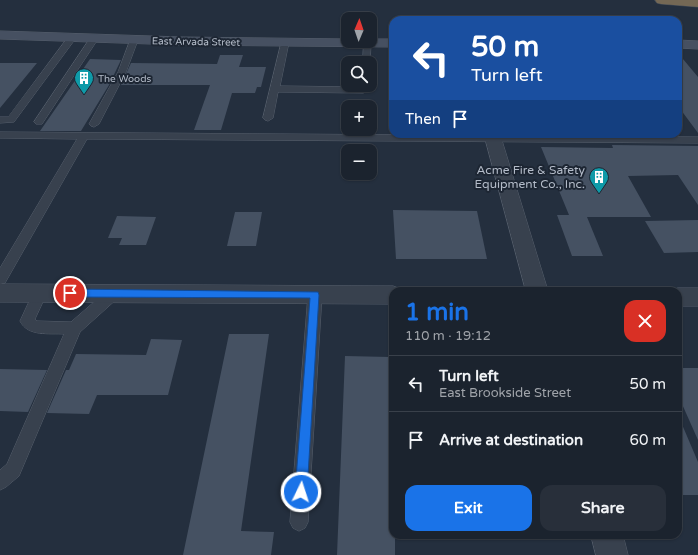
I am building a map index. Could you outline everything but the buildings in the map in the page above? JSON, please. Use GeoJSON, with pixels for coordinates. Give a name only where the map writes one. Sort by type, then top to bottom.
{"type":"FeatureCollection","features":[{"type":"Feature","properties":{"kind":"highway"},"geometry":{"type":"LineString","coordinates":[[661,0],[698,3]]}},
{"type":"Feature","properties":{"kind":"street","name":"East Arvada Street"},"geometry":{"type":"LineString","coordinates":[[0,35],[134,40],[341,42]]}},
{"type":"Feature","properties":{"kind":"street","name":"East Arvada Street"},"geometry":{"type":"LineString","coordinates":[[377,42],[389,43]]}},
{"type":"Feature","properties":{"kind":"street"},"geometry":{"type":"LineString","coordinates":[[682,44],[698,45]]}},
{"type":"Feature","properties":{"kind":"street"},"geometry":{"type":"LineString","coordinates":[[493,138],[536,287]]}},
{"type":"Feature","properties":{"kind":"street"},"geometry":{"type":"LineString","coordinates":[[0,293],[389,295]]}},
{"type":"Feature","properties":{"kind":"street"},"geometry":{"type":"LineString","coordinates":[[682,297],[698,297]]}},
{"type":"Feature","properties":{"kind":"street"},"geometry":{"type":"LineString","coordinates":[[608,539],[612,555]]}},
{"type":"Feature","properties":{"kind":"lane"},"geometry":{"type":"LineString","coordinates":[[0,120],[11,120],[72,38]]}},
{"type":"Feature","properties":{"kind":"lane"},"geometry":{"type":"LineString","coordinates":[[39,122],[94,39]]}},
{"type":"Feature","properties":{"kind":"lane"},"geometry":{"type":"LineString","coordinates":[[94,124],[122,72],[134,40]]}},
{"type":"Feature","properties":{"kind":"lane"},"geometry":{"type":"LineString","coordinates":[[268,118],[285,42]]}},
{"type":"Feature","properties":{"kind":"lane"},"geometry":{"type":"LineString","coordinates":[[274,89],[341,90]]}},
{"type":"Feature","properties":{"kind":"lane"},"geometry":{"type":"LineString","coordinates":[[0,136],[389,136]]}},
{"type":"Feature","properties":{"kind":"lane"},"geometry":{"type":"LineString","coordinates":[[0,279],[83,136]]}},
{"type":"Feature","properties":{"kind":"lane"},"geometry":{"type":"LineString","coordinates":[[595,138],[698,140]]}},
{"type":"Feature","properties":{"kind":"lane"},"geometry":{"type":"LineString","coordinates":[[40,293],[27,321],[34,327],[74,328]]}},
{"type":"Feature","properties":{"kind":"lane"},"geometry":{"type":"LineString","coordinates":[[0,481],[13,470],[74,328],[114,293]]}},
{"type":"Feature","properties":{"kind":"lane"},"geometry":{"type":"LineString","coordinates":[[299,522],[315,295]]}},
{"type":"Feature","properties":{"kind":"place","name":"The Woods"},"geometry":{"type":"Point","coordinates":[84,95]}},
{"type":"Feature","properties":{"kind":"place","name":"Acme Fire & Safety Equipment Co., Inc."},"geometry":{"type":"Point","coordinates":[599,194]}},
{"type":"Feature","properties":{"kind":"route"},"geometry":{"type":"LineString","coordinates":[[70,293],[315,295],[301,492]]}}]}
